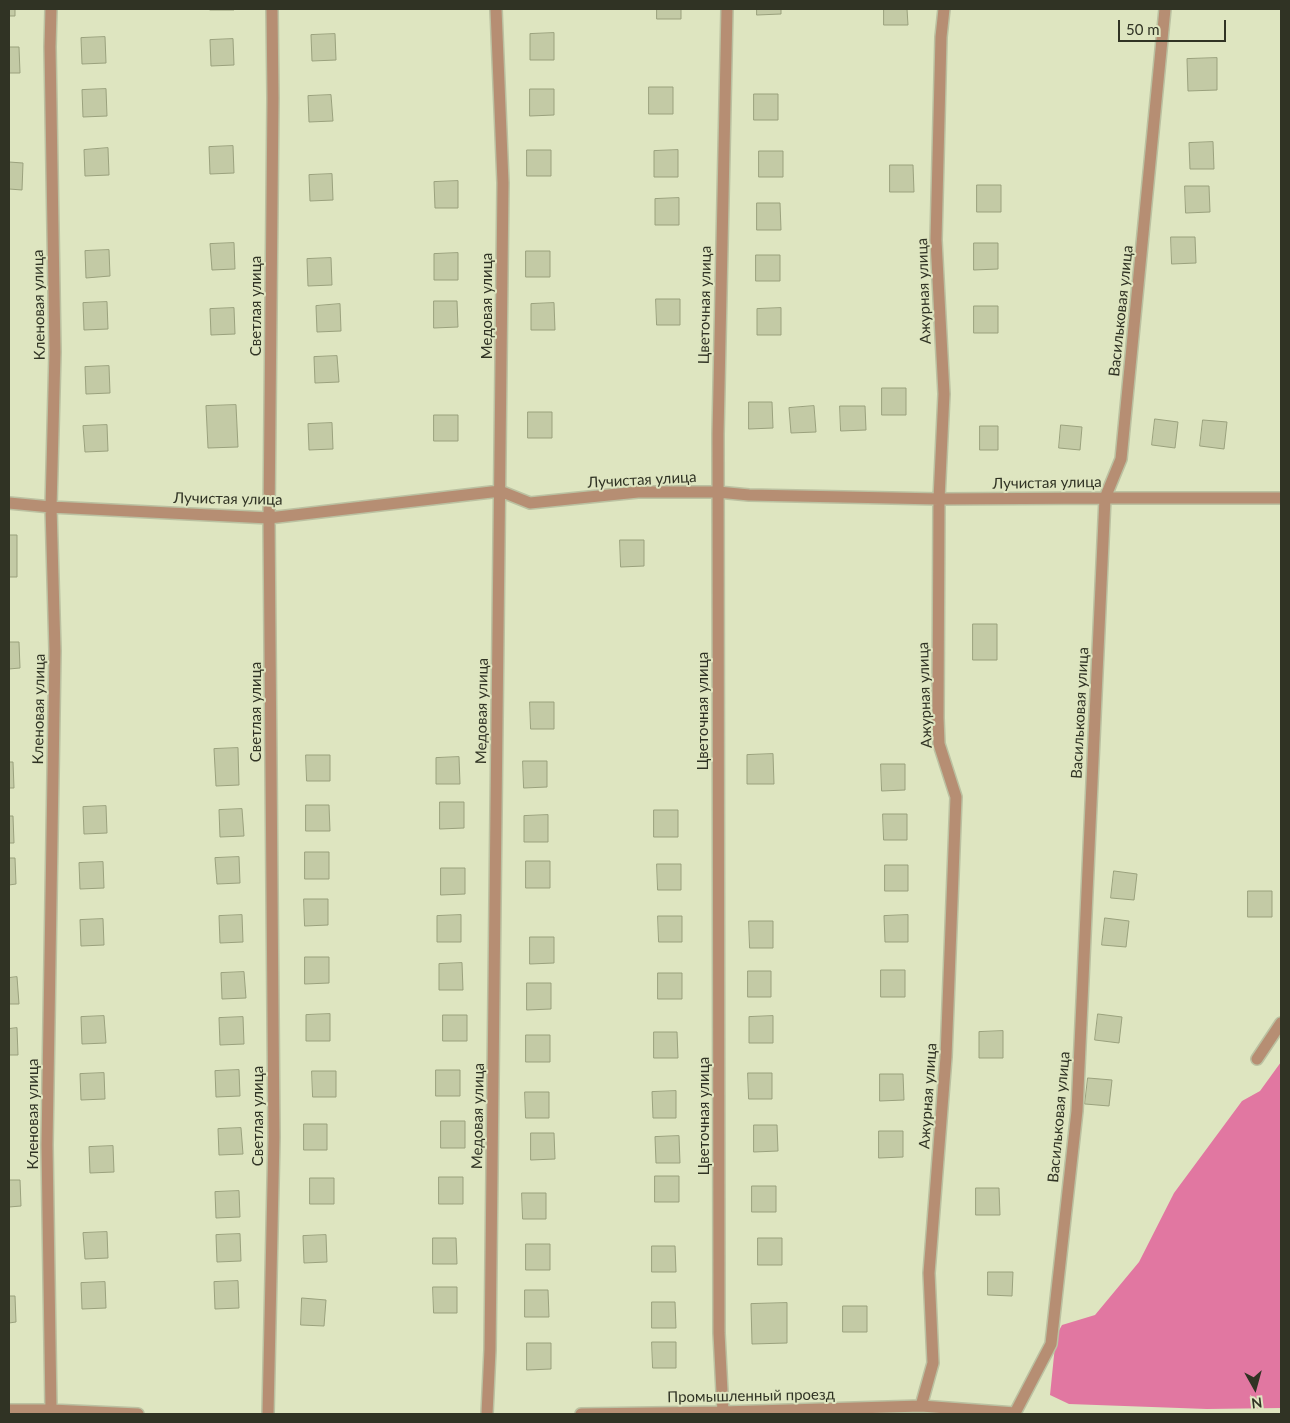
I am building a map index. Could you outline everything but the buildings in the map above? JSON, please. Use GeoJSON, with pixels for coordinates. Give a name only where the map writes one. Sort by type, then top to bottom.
{"type":"FeatureCollection","features":[{"type":"Feature","properties":{"kind":"street","name":"Кленовая улица"},"geometry":{"type":"LineString","coordinates":[[51,9],[55,352],[51,507],[55,651],[47,1145],[51,1410]]}},
{"type":"Feature","properties":{"kind":"street","name":"Светлая улица"},"geometry":{"type":"LineString","coordinates":[[268,1414],[274,1137],[269,518],[273,108],[272,9]]}},
{"type":"Feature","properties":{"kind":"street","name":"Медовая улица"},"geometry":{"type":"LineString","coordinates":[[487,1414],[490,1350],[503,183],[496,9]]}},
{"type":"Feature","properties":{"kind":"street","name":"Цветочная улица"},"geometry":{"type":"LineString","coordinates":[[723,1412],[719,1333],[718,414],[727,9]]}},
{"type":"Feature","properties":{"kind":"street","name":"Ажурная улица"},"geometry":{"type":"LineString","coordinates":[[921,1406],[933,1363],[929,1273],[946,1057],[956,797],[939,744],[939,499],[944,394],[936,240],[941,37],[944,9]]}},
{"type":"Feature","properties":{"kind":"street","name":"Васильковая улица"},"geometry":{"type":"LineString","coordinates":[[1015,1413],[1051,1344],[1077,1111],[1105,498],[1121,459],[1165,9]]}},
{"type":"Feature","properties":{"kind":"street","name":"Лучистая улица"},"geometry":{"type":"LineString","coordinates":[[9,503],[51,507],[269,518],[500,490],[530,503],[638,492],[718,492],[749,495],[939,499],[1281,498]]}},
{"type":"Feature","properties":{"kind":"street"},"geometry":{"type":"LineString","coordinates":[[1257,1059],[1281,1023]]}},
{"type":"Feature","properties":{"kind":"street","name":"Промышленный проезд"},"geometry":{"type":"LineString","coordinates":[[581,1414],[921,1406],[1015,1413]]}},
{"type":"Feature","properties":{"kind":"street"},"geometry":{"type":"LineString","coordinates":[[9,1410],[138,1414]]}},
{"type":"Feature","properties":{"kind":"shaded area"},"geometry":{"type":"Polygon","coordinates":[[[1281,1062],[1281,1408],[1207,1409],[1069,1404],[1050,1395],[1056,1336],[1062,1325],[1095,1315],[1139,1262],[1174,1193],[1242,1101],[1260,1091],[1281,1062]]]}}]}
